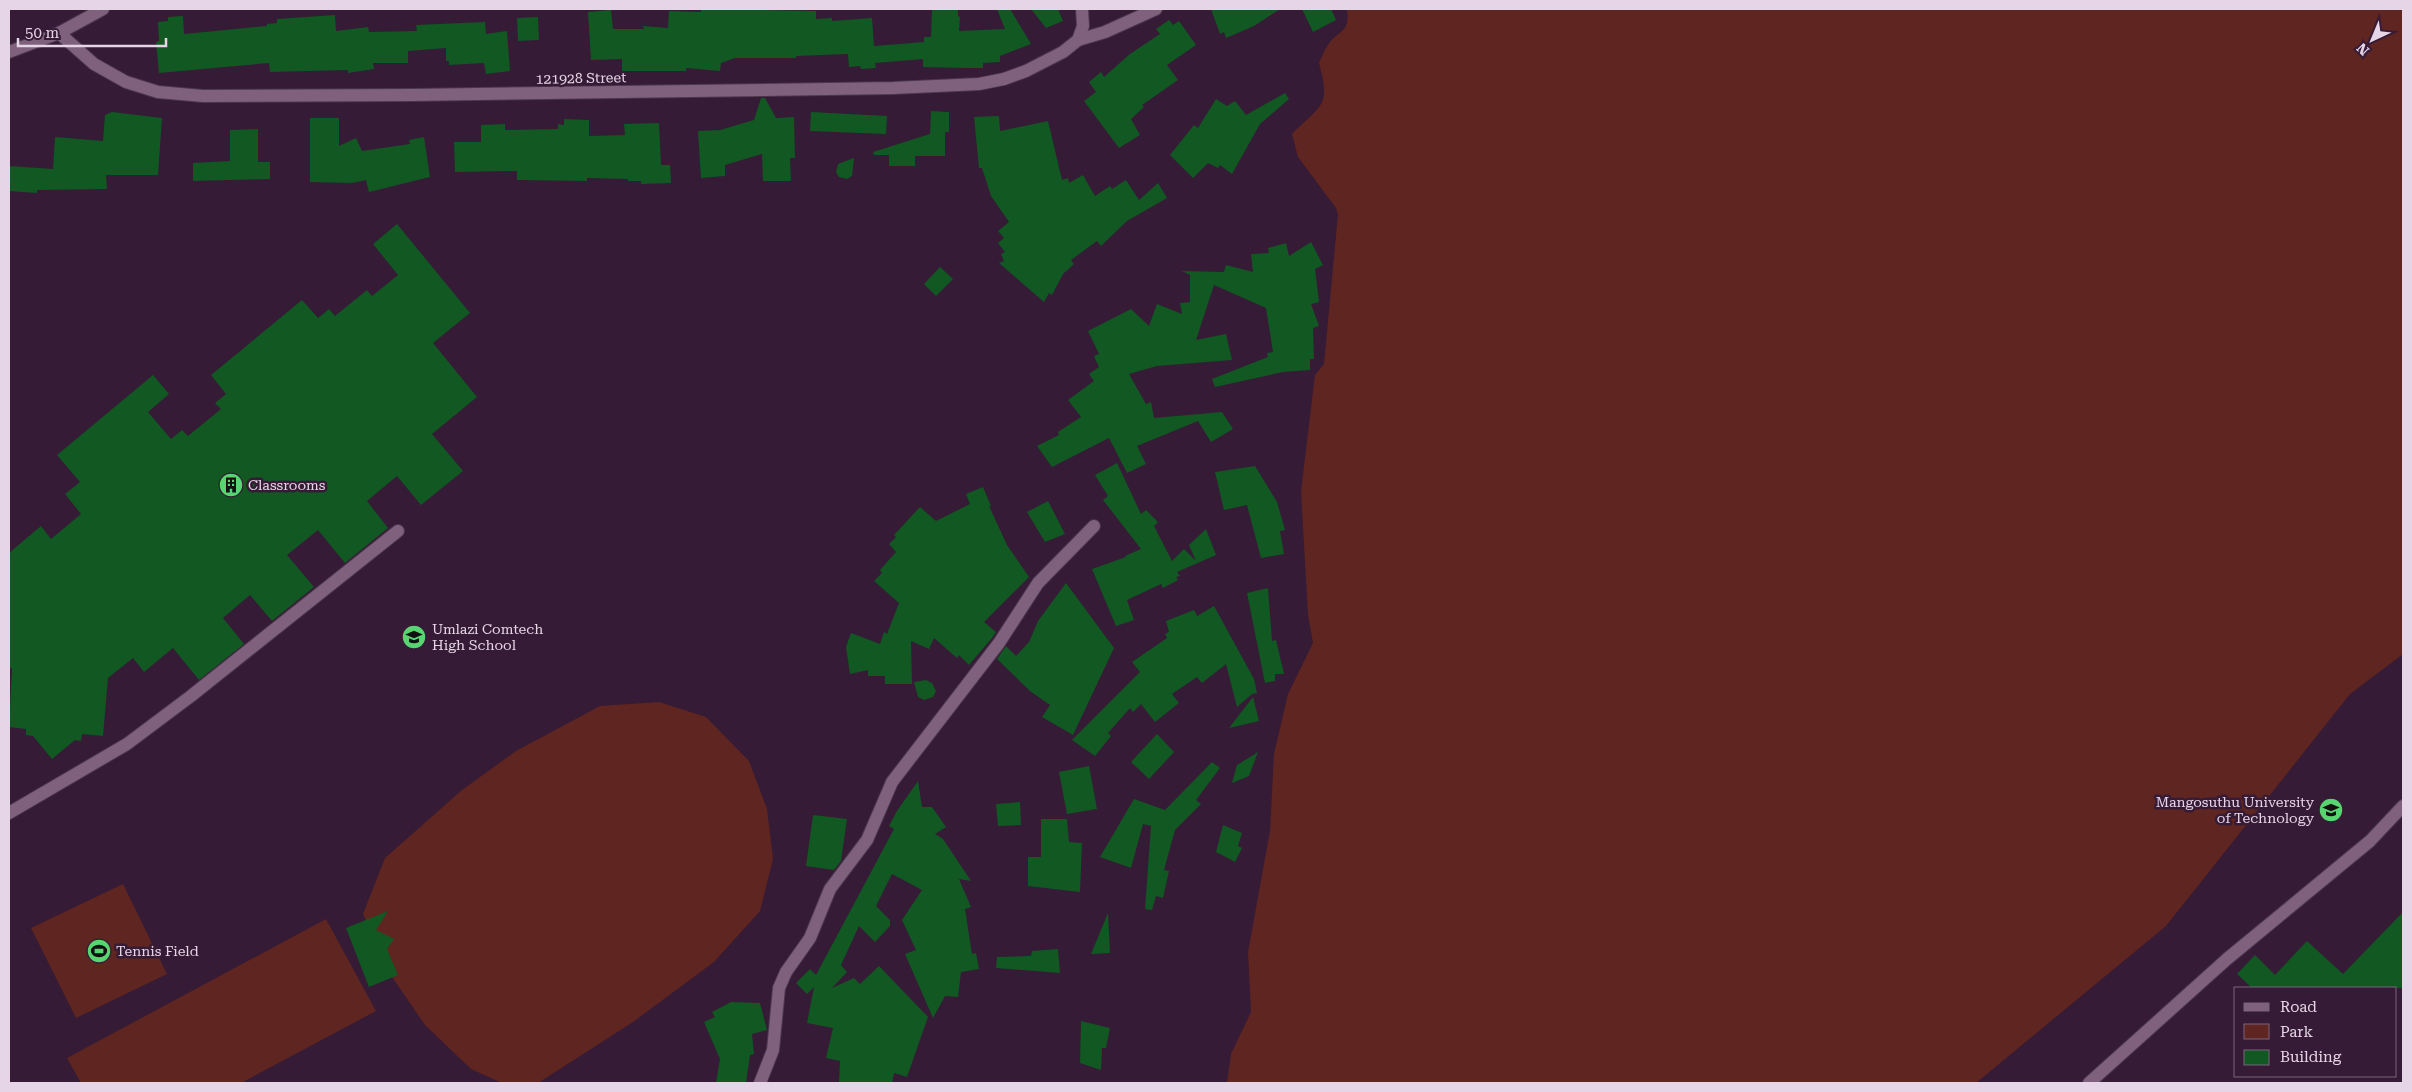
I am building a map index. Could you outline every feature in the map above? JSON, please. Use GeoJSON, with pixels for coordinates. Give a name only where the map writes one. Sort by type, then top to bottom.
{"type":"FeatureCollection","features":[{"type":"Feature","properties":{"kind":"street"},"geometry":{"type":"LineString","coordinates":[[9,52],[59,33],[104,9]]}},
{"type":"Feature","properties":{"kind":"street"},"geometry":{"type":"LineString","coordinates":[[1078,40],[1083,26],[1082,9]]}},
{"type":"Feature","properties":{"kind":"street","name":"121928 Street"},"geometry":{"type":"LineString","coordinates":[[59,33],[94,64],[126,82],[158,92],[203,96],[893,88],[979,84],[1004,79],[1026,71],[1063,52],[1078,40],[1105,32],[1156,9]]}},
{"type":"Feature","properties":{"kind":"street"},"geometry":{"type":"LineString","coordinates":[[760,1083],[773,1050],[779,988],[786,972],[810,938],[830,889],[867,840],[892,782],[999,643],[1038,583],[1094,526]]}},
{"type":"Feature","properties":{"kind":"street"},"geometry":{"type":"LineString","coordinates":[[9,813],[127,744],[191,696],[398,531]]}},
{"type":"Feature","properties":{"kind":"street"},"geometry":{"type":"LineString","coordinates":[[2089,1083],[2227,959],[2370,841],[2403,806]]}},
{"type":"Feature","properties":{"kind":"green space"},"geometry":{"type":"Polygon","coordinates":[[[1347,9],[2403,9],[2403,654],[2350,694],[2166,926],[1976,1083],[1227,1083],[1231,1054],[1251,1012],[1248,952],[1270,831],[1274,754],[1288,694],[1313,643],[1308,615],[1301,491],[1315,375],[1324,364],[1338,214],[1336,208],[1298,157],[1292,134],[1321,104],[1324,97],[1324,88],[1319,63],[1328,45],[1345,27],[1348,17],[1347,9]]]}},
{"type":"Feature","properties":{"kind":"green space"},"geometry":{"type":"Polygon","coordinates":[[[659,702],[706,717],[749,761],[767,809],[773,859],[760,911],[714,962],[633,1022],[538,1083],[502,1083],[471,1069],[425,1025],[390,974],[363,914],[385,858],[462,790],[516,751],[600,706],[659,702]]]}},
{"type":"Feature","properties":{"kind":"green space","name":"Tennis Field"},"geometry":{"type":"Polygon","coordinates":[[[123,884],[167,974],[76,1018],[31,928],[123,884]]]}},
{"type":"Feature","properties":{"kind":"green space"},"geometry":{"type":"Polygon","coordinates":[[[326,919],[376,1011],[241,1083],[81,1083],[67,1058],[326,919]]]}},
{"type":"Feature","properties":{"kind":"building"},"geometry":{"type":"Polygon","coordinates":[[[701,9],[816,11],[816,19],[832,18],[832,21],[872,18],[874,46],[924,42],[924,37],[931,37],[932,9],[958,9],[958,16],[960,17],[959,31],[1005,29],[997,9],[1010,9],[1031,44],[1000,56],[1000,62],[983,63],[983,68],[923,67],[923,59],[875,63],[876,68],[861,69],[860,66],[849,67],[848,54],[796,56],[796,58],[735,58],[721,63],[720,71],[686,68],[686,71],[622,71],[622,59],[591,60],[588,12],[611,10],[613,29],[644,29],[643,26],[668,28],[669,11],[701,12],[701,9]]]}},
{"type":"Feature","properties":{"kind":"building"},"geometry":{"type":"Polygon","coordinates":[[[1031,9],[1058,9],[1063,21],[1046,28],[1031,9]]]}},
{"type":"Feature","properties":{"kind":"building"},"geometry":{"type":"Polygon","coordinates":[[[1211,9],[1280,9],[1254,26],[1226,38],[1224,32],[1220,34],[1211,9]]]}},
{"type":"Feature","properties":{"kind":"building"},"geometry":{"type":"Polygon","coordinates":[[[1302,9],[1331,9],[1336,20],[1313,32],[1302,9]]]}},
{"type":"Feature","properties":{"kind":"building"},"geometry":{"type":"Polygon","coordinates":[[[335,15],[336,31],[368,27],[369,32],[417,31],[416,25],[485,22],[486,34],[507,31],[510,71],[486,74],[484,63],[449,65],[449,61],[446,61],[446,48],[408,51],[408,63],[373,63],[374,69],[348,73],[348,70],[270,72],[269,63],[159,73],[156,42],[159,41],[158,22],[168,21],[168,17],[183,16],[184,34],[267,26],[267,24],[277,23],[277,19],[335,15]]]}},
{"type":"Feature","properties":{"kind":"building"},"geometry":{"type":"Polygon","coordinates":[[[538,17],[539,40],[518,41],[517,18],[538,17]]]}},
{"type":"Feature","properties":{"kind":"building"},"geometry":{"type":"Polygon","coordinates":[[[1169,20],[1173,25],[1179,21],[1196,45],[1167,65],[1178,80],[1142,105],[1144,107],[1131,119],[1140,135],[1119,148],[1084,101],[1096,92],[1089,82],[1101,72],[1104,77],[1130,54],[1160,34],[1156,29],[1169,20]]]}},
{"type":"Feature","properties":{"kind":"building"},"geometry":{"type":"Polygon","coordinates":[[[1285,93],[1289,99],[1260,124],[1232,174],[1220,165],[1218,168],[1208,163],[1193,178],[1170,155],[1194,125],[1198,128],[1216,99],[1227,106],[1235,101],[1246,115],[1285,93]]]}},
{"type":"Feature","properties":{"kind":"building"},"geometry":{"type":"Polygon","coordinates":[[[761,98],[765,98],[776,118],[794,117],[795,158],[790,158],[791,181],[763,181],[762,154],[725,165],[725,176],[701,178],[698,131],[720,130],[754,120],[761,98]]]}},
{"type":"Feature","properties":{"kind":"building"},"geometry":{"type":"Polygon","coordinates":[[[931,111],[949,112],[949,132],[945,132],[945,156],[915,156],[915,166],[889,166],[889,155],[874,155],[873,152],[930,134],[931,111]]]}},
{"type":"Feature","properties":{"kind":"building"},"geometry":{"type":"Polygon","coordinates":[[[112,112],[162,118],[158,175],[106,175],[107,189],[37,190],[37,193],[9,191],[9,166],[53,169],[55,137],[103,141],[105,115],[112,112]]]}},
{"type":"Feature","properties":{"kind":"building"},"geometry":{"type":"Polygon","coordinates":[[[811,112],[887,116],[886,134],[810,131],[811,112]]]}},
{"type":"Feature","properties":{"kind":"building"},"geometry":{"type":"Polygon","coordinates":[[[999,116],[1000,131],[1048,121],[1062,180],[1068,178],[1069,183],[1083,175],[1095,196],[1110,186],[1112,189],[1126,180],[1139,200],[1158,183],[1167,198],[1127,221],[1101,246],[1097,241],[1071,260],[1074,264],[1063,274],[1052,295],[1049,293],[1044,302],[999,263],[1004,261],[1001,254],[1005,252],[998,243],[1004,238],[998,231],[1009,222],[991,196],[982,168],[979,168],[974,117],[999,116]]]}},
{"type":"Feature","properties":{"kind":"building"},"geometry":{"type":"Polygon","coordinates":[[[310,118],[339,118],[339,146],[356,138],[362,151],[410,144],[409,140],[424,137],[430,177],[369,192],[366,180],[352,183],[310,182],[310,118]]]}},
{"type":"Feature","properties":{"kind":"building"},"geometry":{"type":"Polygon","coordinates":[[[564,119],[589,120],[589,136],[625,135],[624,124],[659,123],[661,165],[670,165],[671,183],[641,184],[641,181],[628,181],[628,179],[587,178],[587,181],[517,180],[517,171],[455,172],[454,142],[481,142],[481,125],[505,124],[505,130],[558,129],[558,124],[564,125],[564,119]]]}},
{"type":"Feature","properties":{"kind":"building"},"geometry":{"type":"Polygon","coordinates":[[[258,129],[258,162],[270,162],[270,179],[193,181],[193,163],[230,161],[230,130],[258,129]]]}},
{"type":"Feature","properties":{"kind":"building"},"geometry":{"type":"Polygon","coordinates":[[[854,158],[852,176],[847,179],[839,177],[836,172],[838,164],[854,158]]]}},
{"type":"Feature","properties":{"kind":"building","name":"Classrooms"},"geometry":{"type":"Polygon","coordinates":[[[397,224],[470,313],[433,343],[477,397],[432,434],[463,471],[421,505],[397,476],[367,501],[388,528],[345,563],[318,530],[287,555],[314,587],[272,621],[250,595],[223,618],[244,644],[199,680],[173,648],[144,672],[133,658],[108,678],[103,736],[82,734],[81,741],[75,740],[52,759],[33,736],[26,735],[26,729],[9,727],[12,669],[9,666],[9,553],[41,526],[51,539],[81,514],[65,494],[80,482],[57,455],[153,375],[169,394],[148,412],[171,439],[182,430],[188,436],[221,409],[215,403],[226,394],[211,375],[302,300],[318,318],[329,309],[335,316],[367,290],[372,296],[398,275],[373,244],[397,224]]]}},
{"type":"Feature","properties":{"kind":"building"},"geometry":{"type":"Polygon","coordinates":[[[1311,242],[1323,265],[1315,269],[1319,302],[1311,304],[1319,326],[1313,328],[1314,359],[1310,359],[1310,370],[1283,372],[1215,387],[1212,379],[1268,357],[1267,353],[1273,352],[1266,308],[1214,285],[1196,340],[1226,334],[1232,360],[1157,366],[1129,374],[1146,404],[1151,402],[1154,418],[1222,412],[1233,429],[1211,442],[1198,421],[1137,446],[1146,464],[1127,473],[1109,438],[1052,467],[1037,446],[1059,435],[1058,432],[1081,417],[1068,400],[1094,381],[1089,374],[1099,367],[1094,356],[1099,354],[1088,331],[1131,309],[1149,326],[1157,304],[1182,314],[1180,303],[1190,302],[1190,275],[1182,271],[1224,272],[1226,265],[1253,272],[1251,254],[1269,253],[1268,248],[1286,243],[1289,256],[1311,242]]]}},
{"type":"Feature","properties":{"kind":"building"},"geometry":{"type":"Polygon","coordinates":[[[940,267],[953,279],[936,296],[924,284],[940,267]]]}},
{"type":"Feature","properties":{"kind":"building"},"geometry":{"type":"Polygon","coordinates":[[[1117,463],[1141,514],[1146,510],[1158,522],[1154,526],[1172,561],[1184,549],[1196,561],[1189,545],[1206,529],[1216,555],[1177,572],[1180,576],[1176,577],[1178,580],[1163,588],[1161,584],[1127,600],[1134,620],[1116,626],[1092,569],[1126,557],[1141,549],[1103,500],[1108,496],[1095,475],[1117,463]]]}},
{"type":"Feature","properties":{"kind":"building"},"geometry":{"type":"Polygon","coordinates":[[[1255,466],[1277,502],[1285,530],[1280,531],[1284,554],[1261,558],[1247,505],[1224,510],[1215,472],[1255,466]]]}},
{"type":"Feature","properties":{"kind":"building"},"geometry":{"type":"Polygon","coordinates":[[[983,487],[991,506],[989,506],[1007,545],[1029,577],[984,622],[996,632],[992,638],[969,665],[959,655],[957,658],[934,638],[929,649],[911,641],[912,684],[885,684],[885,676],[868,676],[868,670],[850,674],[846,647],[851,633],[880,644],[884,632],[887,634],[899,603],[874,581],[882,573],[880,570],[896,552],[889,544],[896,537],[894,535],[920,507],[936,521],[970,504],[966,494],[983,487]]]}},
{"type":"Feature","properties":{"kind":"building"},"geometry":{"type":"Polygon","coordinates":[[[1048,501],[1065,534],[1045,542],[1027,512],[1048,501]]]}},
{"type":"Feature","properties":{"kind":"building"},"geometry":{"type":"Polygon","coordinates":[[[1066,583],[1114,648],[1073,735],[1042,717],[1050,705],[1030,691],[997,659],[1006,646],[1016,656],[1029,642],[1038,621],[1066,583]]]}},
{"type":"Feature","properties":{"kind":"building"},"geometry":{"type":"Polygon","coordinates":[[[1268,588],[1272,641],[1276,640],[1284,674],[1275,674],[1275,681],[1265,683],[1247,593],[1268,588]]]}},
{"type":"Feature","properties":{"kind":"building"},"geometry":{"type":"Polygon","coordinates":[[[1214,606],[1254,679],[1257,693],[1252,694],[1237,707],[1226,664],[1202,683],[1197,677],[1172,694],[1179,703],[1155,722],[1141,704],[1133,712],[1130,708],[1108,733],[1111,736],[1095,756],[1072,740],[1140,672],[1132,662],[1167,638],[1165,634],[1169,632],[1166,621],[1194,610],[1197,616],[1214,606]]]}},
{"type":"Feature","properties":{"kind":"building"},"geometry":{"type":"Polygon","coordinates":[[[926,680],[932,683],[936,691],[933,697],[924,700],[918,697],[914,682],[926,680]]]}},
{"type":"Feature","properties":{"kind":"building"},"geometry":{"type":"Polygon","coordinates":[[[1253,697],[1259,721],[1229,728],[1253,697]]]}},
{"type":"Feature","properties":{"kind":"building"},"geometry":{"type":"Polygon","coordinates":[[[1157,734],[1174,752],[1149,779],[1131,762],[1157,734]]]}},
{"type":"Feature","properties":{"kind":"building"},"geometry":{"type":"Polygon","coordinates":[[[1258,752],[1249,776],[1232,783],[1237,765],[1258,752]]]}},
{"type":"Feature","properties":{"kind":"building"},"geometry":{"type":"Polygon","coordinates":[[[1212,762],[1220,768],[1196,800],[1201,804],[1175,830],[1164,870],[1169,871],[1163,898],[1156,896],[1152,910],[1145,909],[1151,826],[1143,824],[1131,868],[1100,857],[1134,799],[1165,810],[1212,762]]]}},
{"type":"Feature","properties":{"kind":"building"},"geometry":{"type":"Polygon","coordinates":[[[1089,766],[1097,809],[1067,814],[1059,772],[1089,766]]]}},
{"type":"Feature","properties":{"kind":"building"},"geometry":{"type":"Polygon","coordinates":[[[918,781],[922,807],[932,807],[946,827],[935,834],[943,839],[971,881],[959,879],[971,907],[965,909],[972,954],[976,953],[979,969],[961,972],[958,997],[945,996],[933,1018],[905,954],[916,950],[902,920],[922,890],[892,874],[876,906],[890,920],[890,926],[875,942],[859,926],[841,965],[847,972],[832,988],[854,978],[860,984],[879,966],[928,1017],[907,1077],[894,1073],[892,1083],[839,1083],[840,1061],[826,1058],[833,1028],[807,1023],[814,987],[807,994],[796,983],[810,969],[816,975],[894,829],[889,826],[918,781]]]}},
{"type":"Feature","properties":{"kind":"building"},"geometry":{"type":"Polygon","coordinates":[[[1020,802],[1021,825],[998,826],[996,804],[1020,802]]]}},
{"type":"Feature","properties":{"kind":"building"},"geometry":{"type":"Polygon","coordinates":[[[813,815],[847,819],[841,861],[834,870],[806,866],[813,815]]]}},
{"type":"Feature","properties":{"kind":"building"},"geometry":{"type":"Polygon","coordinates":[[[1041,819],[1067,819],[1069,842],[1082,843],[1080,892],[1028,886],[1028,857],[1041,857],[1041,819]]]}},
{"type":"Feature","properties":{"kind":"building"},"geometry":{"type":"Polygon","coordinates":[[[1223,825],[1242,833],[1238,846],[1242,848],[1235,862],[1216,852],[1223,825]]]}},
{"type":"Feature","properties":{"kind":"building"},"geometry":{"type":"Polygon","coordinates":[[[388,911],[376,930],[394,939],[387,949],[398,975],[369,987],[346,928],[388,911]]]}},
{"type":"Feature","properties":{"kind":"building"},"geometry":{"type":"Polygon","coordinates":[[[2403,912],[2403,988],[2251,987],[2237,974],[2255,955],[2275,975],[2307,941],[2343,974],[2403,912]]]}},
{"type":"Feature","properties":{"kind":"building"},"geometry":{"type":"Polygon","coordinates":[[[1108,913],[1110,953],[1091,954],[1108,913]]]}},
{"type":"Feature","properties":{"kind":"building"},"geometry":{"type":"Polygon","coordinates":[[[1058,949],[1060,973],[996,968],[997,957],[1031,956],[1032,951],[1058,949]]]}},
{"type":"Feature","properties":{"kind":"building"},"geometry":{"type":"Polygon","coordinates":[[[731,1002],[760,1003],[767,1030],[752,1034],[754,1054],[750,1055],[746,1083],[716,1083],[720,1059],[704,1022],[715,1017],[712,1012],[731,1002]]]}},
{"type":"Feature","properties":{"kind":"building"},"geometry":{"type":"Polygon","coordinates":[[[1081,1021],[1110,1028],[1106,1048],[1102,1048],[1101,1070],[1080,1063],[1081,1021]]]}},
{"type":"Feature","properties":{"kind":"place","name":"Classrooms"},"geometry":{"type":"Point","coordinates":[231,485]}},
{"type":"Feature","properties":{"kind":"place","name":"Umlazi Comtech High School"},"geometry":{"type":"Point","coordinates":[414,637]}},
{"type":"Feature","properties":{"kind":"place","name":"Mangosuthu University of Technology"},"geometry":{"type":"Point","coordinates":[2331,810]}},
{"type":"Feature","properties":{"kind":"place","name":"Tennis Field"},"geometry":{"type":"Point","coordinates":[99,951]}}]}
